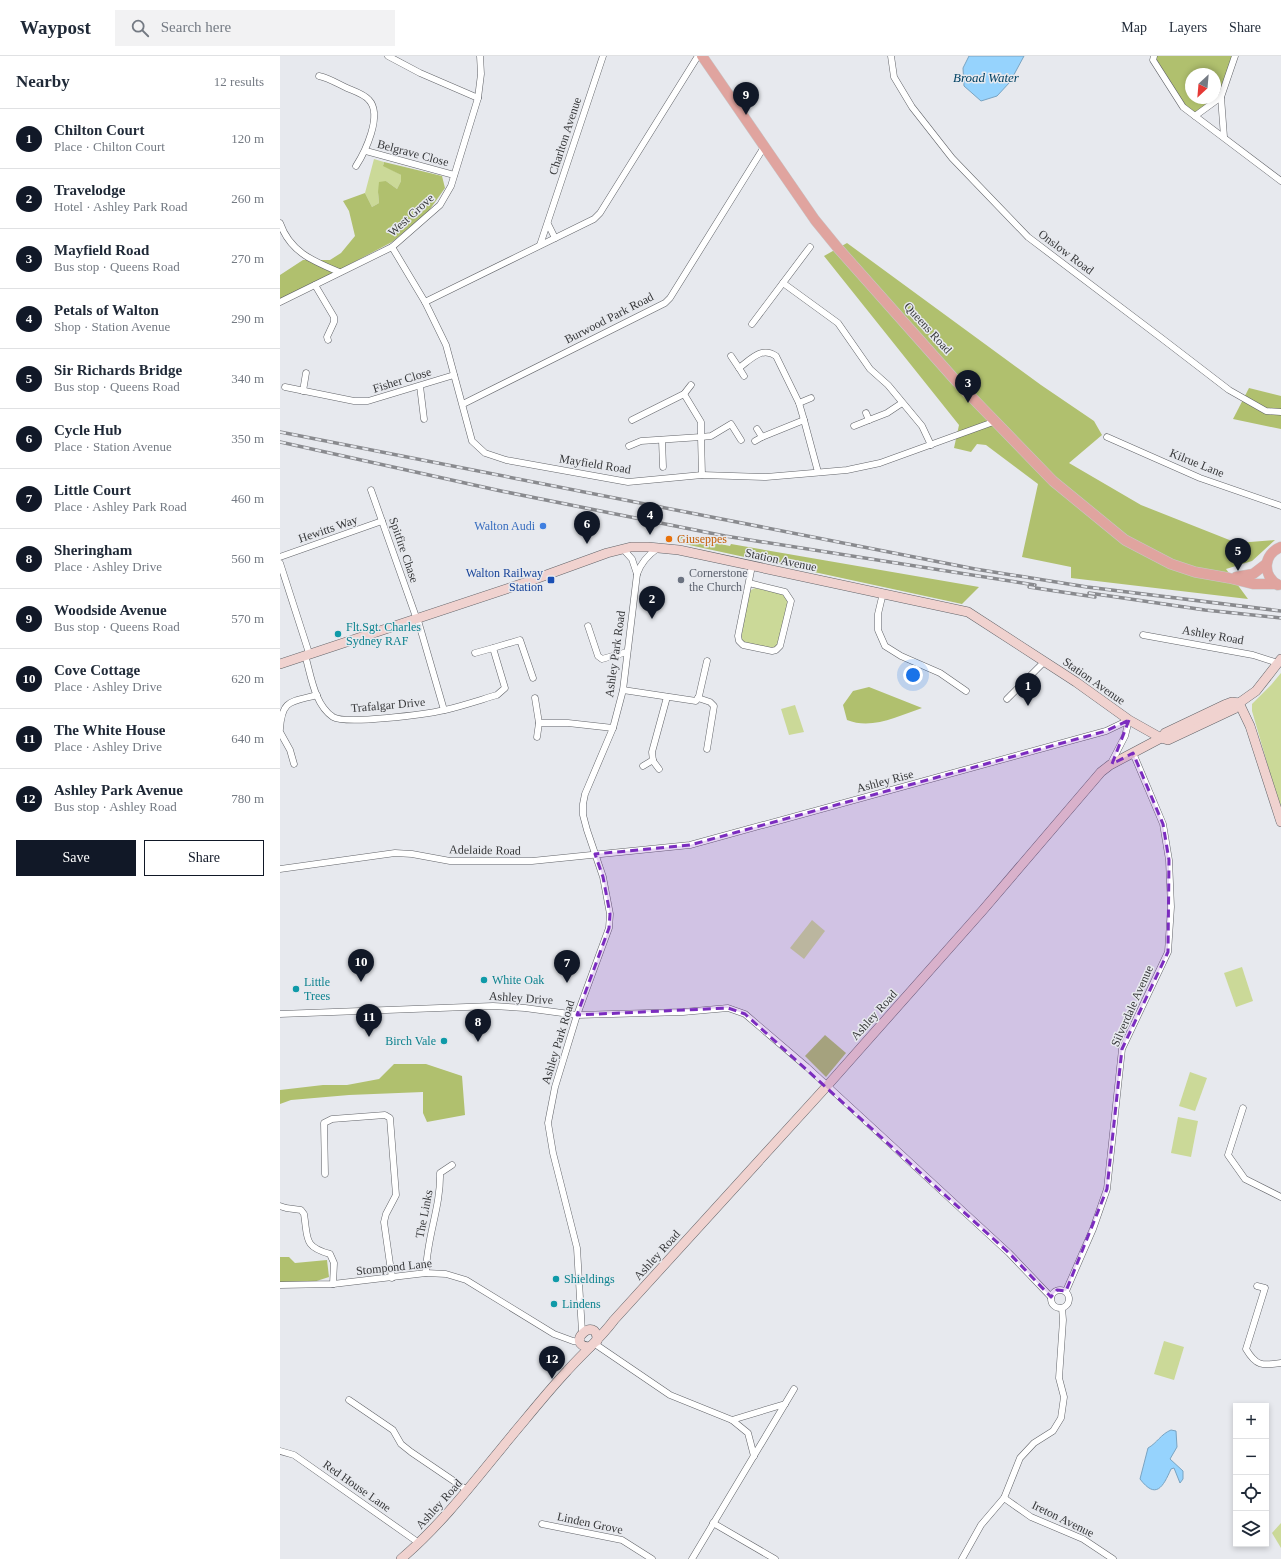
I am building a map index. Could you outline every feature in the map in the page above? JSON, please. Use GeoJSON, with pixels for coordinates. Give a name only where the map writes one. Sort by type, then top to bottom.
{"type":"FeatureCollection","features":[{"type":"Feature","properties":{"kind":"main road","name":"Queens Road"},"geometry":{"type":"LineString","coordinates":[[702,56],[815,220],[837,247],[957,382],[1053,481],[1125,540],[1152,556],[1182,569],[1202,574],[1230,578],[1253,584],[1279,585]]}},
{"type":"Feature","properties":{"kind":"main road","name":"Queens Road"},"geometry":{"type":"LineString","coordinates":[[1230,578],[1253,574],[1266,564],[1272,553],[1281,547]]}},
{"type":"Feature","properties":{"kind":"main road","name":"Station Avenue"},"geometry":{"type":"LineString","coordinates":[[280,664],[623,549],[658,548],[883,593],[968,612],[1045,661],[1129,720],[1161,738]]}},
{"type":"Feature","properties":{"kind":"main road"},"geometry":{"type":"LineString","coordinates":[[1266,564],[1266,570],[1271,580],[1279,585]]}},
{"type":"Feature","properties":{"kind":"main road","name":"Ashley Road"},"geometry":{"type":"LineString","coordinates":[[401,1559],[419,1543],[467,1490],[568,1370],[588,1338],[614,1320],[827,1086],[983,910],[1091,783],[1110,765],[1161,738],[1168,740],[1234,709],[1239,703],[1256,691],[1279,661]]}},
{"type":"Feature","properties":{"kind":"main road"},"geometry":{"type":"LineString","coordinates":[[1239,703],[1250,726],[1281,822]]}},
{"type":"Feature","properties":{"kind":"street"},"geometry":{"type":"LineString","coordinates":[[388,56],[420,73],[478,98]]}},
{"type":"Feature","properties":{"kind":"street","name":"West Grove"},"geometry":{"type":"LineString","coordinates":[[280,302],[392,247],[440,205],[448,193],[478,98],[481,74],[480,56]]}},
{"type":"Feature","properties":{"kind":"street","name":"Charlton Avenue"},"geometry":{"type":"LineString","coordinates":[[540,245],[603,56]]}},
{"type":"Feature","properties":{"kind":"street"},"geometry":{"type":"LineString","coordinates":[[425,302],[594,219],[600,213],[698,56]]}},
{"type":"Feature","properties":{"kind":"street","name":"Onslow Road"},"geometry":{"type":"LineString","coordinates":[[891,56],[894,77],[912,108],[952,158],[1028,237],[1229,390],[1266,411],[1281,412]]}},
{"type":"Feature","properties":{"kind":"street"},"geometry":{"type":"LineString","coordinates":[[1224,136],[1221,97],[1235,56]]}},
{"type":"Feature","properties":{"kind":"street"},"geometry":{"type":"LineString","coordinates":[[1153,58],[1183,107],[1224,136],[1281,181]]}},
{"type":"Feature","properties":{"kind":"street","name":"Belgrave Close"},"geometry":{"type":"LineString","coordinates":[[319,76],[326,78],[369,100],[373,109],[374,117],[366,151],[356,166]]}},
{"type":"Feature","properties":{"kind":"street"},"geometry":{"type":"LineString","coordinates":[[1195,116],[1211,104]]}},
{"type":"Feature","properties":{"kind":"street","name":"Burwood Park Road"},"geometry":{"type":"LineString","coordinates":[[463,404],[665,303],[670,298],[764,147]]}},
{"type":"Feature","properties":{"kind":"street","name":"Belgrave Close"},"geometry":{"type":"LineString","coordinates":[[366,151],[454,175]]}},
{"type":"Feature","properties":{"kind":"street"},"geometry":{"type":"LineString","coordinates":[[280,223],[286,238],[298,250],[315,262],[339,272]]}},
{"type":"Feature","properties":{"kind":"street"},"geometry":{"type":"LineString","coordinates":[[548,224],[555,238]]}},
{"type":"Feature","properties":{"kind":"street"},"geometry":{"type":"LineString","coordinates":[[280,242],[286,238]]}},
{"type":"Feature","properties":{"kind":"street","name":"Mayfield Road"},"geometry":{"type":"LineString","coordinates":[[392,247],[425,302],[446,345],[463,404],[467,426],[475,445],[485,453],[506,460],[617,482],[638,482],[702,475],[766,477],[847,470],[880,463],[996,421]]}},
{"type":"Feature","properties":{"kind":"street"},"geometry":{"type":"LineString","coordinates":[[752,324],[810,247]]}},
{"type":"Feature","properties":{"kind":"street"},"geometry":{"type":"LineString","coordinates":[[783,283],[838,324],[870,369],[888,385],[922,426],[931,445]]}},
{"type":"Feature","properties":{"kind":"street"},"geometry":{"type":"LineString","coordinates":[[315,284],[334,317],[334,322],[327,337],[328,340]]}},
{"type":"Feature","properties":{"kind":"street"},"geometry":{"type":"LineString","coordinates":[[739,368],[762,351],[770,352],[776,356],[799,403],[818,472]]}},
{"type":"Feature","properties":{"kind":"street"},"geometry":{"type":"LineString","coordinates":[[731,356],[744,376]]}},
{"type":"Feature","properties":{"kind":"street"},"geometry":{"type":"LineString","coordinates":[[303,391],[306,373]]}},
{"type":"Feature","properties":{"kind":"street","name":"Fisher Close"},"geometry":{"type":"LineString","coordinates":[[285,387],[360,402],[376,400],[454,375]]}},
{"type":"Feature","properties":{"kind":"street"},"geometry":{"type":"LineString","coordinates":[[632,420],[684,394],[691,385]]}},
{"type":"Feature","properties":{"kind":"street"},"geometry":{"type":"LineString","coordinates":[[420,386],[424,419]]}},
{"type":"Feature","properties":{"kind":"street"},"geometry":{"type":"LineString","coordinates":[[684,394],[701,422],[702,475]]}},
{"type":"Feature","properties":{"kind":"street"},"geometry":{"type":"LineString","coordinates":[[799,403],[810,398]]}},
{"type":"Feature","properties":{"kind":"street"},"geometry":{"type":"LineString","coordinates":[[854,426],[887,413],[902,403]]}},
{"type":"Feature","properties":{"kind":"street"},"geometry":{"type":"LineString","coordinates":[[866,413],[870,420]]}},
{"type":"Feature","properties":{"kind":"street"},"geometry":{"type":"LineString","coordinates":[[755,441],[762,436],[804,420]]}},
{"type":"Feature","properties":{"kind":"street"},"geometry":{"type":"LineString","coordinates":[[629,446],[641,440],[711,436],[730,424],[741,440]]}},
{"type":"Feature","properties":{"kind":"street"},"geometry":{"type":"LineString","coordinates":[[757,429],[762,436]]}},
{"type":"Feature","properties":{"kind":"street","name":"Kilrue Lane"},"geometry":{"type":"LineString","coordinates":[[1107,437],[1200,478],[1281,506]]}},
{"type":"Feature","properties":{"kind":"street"},"geometry":{"type":"LineString","coordinates":[[662,440],[663,467]]}},
{"type":"Feature","properties":{"kind":"street","name":"Spitfire Chase"},"geometry":{"type":"LineString","coordinates":[[371,490],[417,617],[444,710]]}},
{"type":"Feature","properties":{"kind":"street","name":"Hewitts Way"},"geometry":{"type":"LineString","coordinates":[[280,557],[382,521]]}},
{"type":"Feature","properties":{"kind":"street","name":"Ashley Park Road"},"geometry":{"type":"LineString","coordinates":[[588,1338],[580,1314],[576,1248],[553,1153],[548,1123],[555,1087],[577,1015],[609,928],[610,914],[603,877],[587,830],[583,815],[583,804],[586,790],[613,728],[623,690],[637,574],[640,565],[648,555],[658,548]]}},
{"type":"Feature","properties":{"kind":"street"},"geometry":{"type":"LineString","coordinates":[[623,549],[632,559],[637,574]]}},
{"type":"Feature","properties":{"kind":"street","name":"Trafalgar Drive"},"geometry":{"type":"LineString","coordinates":[[280,563],[307,654],[316,695],[324,708],[333,717],[339,720],[368,720],[444,710]]}},
{"type":"Feature","properties":{"kind":"street"},"geometry":{"type":"LineString","coordinates":[[749,583],[785,592],[789,596],[791,601],[782,639],[780,646],[776,650],[772,651],[743,644],[739,641],[738,636],[752,566]]}},
{"type":"Feature","properties":{"kind":"street"},"geometry":{"type":"LineString","coordinates":[[883,593],[878,614],[878,630],[885,646],[901,656],[940,673],[966,691]]}},
{"type":"Feature","properties":{"kind":"street"},"geometry":{"type":"LineString","coordinates":[[588,626],[598,656],[602,659],[627,652]]}},
{"type":"Feature","properties":{"kind":"street","name":"Ashley Road"},"geometry":{"type":"LineString","coordinates":[[1143,635],[1279,661]]}},
{"type":"Feature","properties":{"kind":"street"},"geometry":{"type":"LineString","coordinates":[[475,653],[520,640],[533,678]]}},
{"type":"Feature","properties":{"kind":"street"},"geometry":{"type":"LineString","coordinates":[[444,710],[501,693],[505,688],[505,683],[493,648]]}},
{"type":"Feature","properties":{"kind":"street"},"geometry":{"type":"LineString","coordinates":[[623,690],[667,698],[696,701],[707,661]]}},
{"type":"Feature","properties":{"kind":"street"},"geometry":{"type":"LineString","coordinates":[[1007,699],[1045,661]]}},
{"type":"Feature","properties":{"kind":"street"},"geometry":{"type":"LineString","coordinates":[[280,729],[281,717],[285,706],[291,702],[316,695]]}},
{"type":"Feature","properties":{"kind":"street"},"geometry":{"type":"LineString","coordinates":[[534,698],[539,723],[537,737]]}},
{"type":"Feature","properties":{"kind":"street"},"geometry":{"type":"LineString","coordinates":[[659,769],[653,760],[652,752],[667,698]]}},
{"type":"Feature","properties":{"kind":"street"},"geometry":{"type":"LineString","coordinates":[[698,698],[710,702],[714,706],[707,748]]}},
{"type":"Feature","properties":{"kind":"street"},"geometry":{"type":"LineString","coordinates":[[1110,765],[1125,736],[1129,720]]}},
{"type":"Feature","properties":{"kind":"street","name":"Ashley Rise"},"geometry":{"type":"LineString","coordinates":[[595,854],[690,844],[1106,731],[1129,720]]}},
{"type":"Feature","properties":{"kind":"street"},"geometry":{"type":"LineString","coordinates":[[539,723],[568,723],[613,728]]}},
{"type":"Feature","properties":{"kind":"street"},"geometry":{"type":"LineString","coordinates":[[280,732],[290,750],[294,764]]}},
{"type":"Feature","properties":{"kind":"street","name":"Silverdale Avenue"},"geometry":{"type":"LineString","coordinates":[[1066,1291],[1093,1229],[1107,1189],[1122,1049],[1168,952],[1171,907],[1169,860],[1163,824],[1133,753]]}},
{"type":"Feature","properties":{"kind":"street"},"geometry":{"type":"LineString","coordinates":[[643,766],[653,760]]}},
{"type":"Feature","properties":{"kind":"street","name":"Adelaide Road"},"geometry":{"type":"LineString","coordinates":[[280,869],[395,853],[412,854],[450,861],[474,862],[532,861],[595,854]]}},
{"type":"Feature","properties":{"kind":"street","name":"Ashley Drive"},"geometry":{"type":"LineString","coordinates":[[280,1014],[493,1006],[525,1008],[577,1015],[683,1012],[728,1008],[745,1014],[827,1086]]}},
{"type":"Feature","properties":{"kind":"street"},"geometry":{"type":"LineString","coordinates":[[827,1086],[1009,1253],[1051,1297],[1054,1306],[1062,1308],[1068,1305],[1070,1299],[1066,1291],[1057,1290],[1051,1297]]}},
{"type":"Feature","properties":{"kind":"street"},"geometry":{"type":"LineString","coordinates":[[1243,1108],[1228,1155],[1245,1179],[1281,1197]]}},
{"type":"Feature","properties":{"kind":"street"},"geometry":{"type":"LineString","coordinates":[[325,1174],[323,1132],[324,1123],[326,1121],[332,1119],[385,1115],[390,1118],[396,1195],[386,1214],[384,1222],[392,1278]]}},
{"type":"Feature","properties":{"kind":"street","name":"The Links"},"geometry":{"type":"LineString","coordinates":[[426,1273],[426,1257],[440,1190],[440,1173],[452,1165]]}},
{"type":"Feature","properties":{"kind":"street"},"geometry":{"type":"LineString","coordinates":[[280,1206],[301,1210],[304,1214],[309,1243],[318,1251],[330,1254],[334,1263],[333,1284]]}},
{"type":"Feature","properties":{"kind":"street","name":"Stompond Lane"},"geometry":{"type":"LineString","coordinates":[[280,1285],[333,1284],[426,1273],[446,1274],[466,1280],[554,1334],[566,1338],[588,1338],[670,1395],[732,1420],[748,1433],[754,1456]]}},
{"type":"Feature","properties":{"kind":"street"},"geometry":{"type":"LineString","coordinates":[[1257,1286],[1264,1288],[1246,1349],[1254,1361],[1266,1366],[1281,1363]]}},
{"type":"Feature","properties":{"kind":"street"},"geometry":{"type":"LineString","coordinates":[[962,1559],[982,1524],[1004,1498],[1020,1458],[1034,1443],[1054,1431],[1061,1418],[1064,1397],[1059,1378],[1063,1320],[1062,1308]]}},
{"type":"Feature","properties":{"kind":"street"},"geometry":{"type":"LineString","coordinates":[[692,1559],[794,1388]]}},
{"type":"Feature","properties":{"kind":"street"},"geometry":{"type":"LineString","coordinates":[[349,1400],[392,1430],[402,1444],[411,1452],[467,1490]]}},
{"type":"Feature","properties":{"kind":"street"},"geometry":{"type":"LineString","coordinates":[[732,1420],[785,1404]]}},
{"type":"Feature","properties":{"kind":"street","name":"Red House Lane"},"geometry":{"type":"LineString","coordinates":[[280,1451],[294,1455],[419,1543]]}},
{"type":"Feature","properties":{"kind":"street","name":"Ireton Avenue"},"geometry":{"type":"LineString","coordinates":[[1004,1498],[1031,1517],[1083,1539],[1113,1559]]}},
{"type":"Feature","properties":{"kind":"street"},"geometry":{"type":"LineString","coordinates":[[713,1523],[736,1538],[775,1559]]}},
{"type":"Feature","properties":{"kind":"street","name":"Linden Grove"},"geometry":{"type":"LineString","coordinates":[[542,1524],[622,1540],[652,1559]]}},
{"type":"Feature","properties":{"kind":"highlighted area"},"geometry":{"type":"Polygon","coordinates":[[[1129,720],[1112,764],[1133,753],[1163,824],[1169,860],[1168,952],[1122,1049],[1107,1189],[1066,1291],[1057,1290],[1051,1297],[1009,1253],[745,1014],[728,1008],[577,1015],[609,928],[610,914],[603,877],[595,854],[690,845],[1106,731],[1129,720]]]}},
{"type":"Feature","properties":{"kind":"green space"},"geometry":{"type":"Polygon","coordinates":[[[1154,56],[1235,56],[1221,97],[1221,68],[1185,68],[1185,104],[1211,104],[1195,116],[1183,107],[1154,56]]]}},
{"type":"Feature","properties":{"kind":"green space"},"geometry":{"type":"Polygon","coordinates":[[[374,159],[384,162],[383,165],[401,175],[401,181],[397,189],[386,181],[378,192],[379,203],[372,207],[365,193],[374,159]]]}},
{"type":"Feature","properties":{"kind":"green space"},"geometry":{"type":"Polygon","coordinates":[[[384,162],[442,176],[445,188],[428,212],[392,242],[280,301],[280,275],[303,260],[330,260],[341,253],[355,236],[349,211],[343,201],[365,193],[372,207],[379,203],[379,182],[386,181],[397,189],[401,181],[401,175],[383,166],[384,162]]]}},
{"type":"Feature","properties":{"kind":"green space"},"geometry":{"type":"Polygon","coordinates":[[[847,243],[1041,385],[1094,421],[1102,435],[1069,463],[1141,505],[1237,543],[1275,540],[1252,561],[1226,569],[1248,599],[1071,578],[1071,567],[1022,557],[1038,484],[986,445],[977,444],[971,452],[954,448],[959,425],[824,256],[847,243]]]}},
{"type":"Feature","properties":{"kind":"green space"},"geometry":{"type":"Polygon","coordinates":[[[1249,388],[1281,396],[1281,429],[1233,419],[1249,388]]]}},
{"type":"Feature","properties":{"kind":"green space"},"geometry":{"type":"Polygon","coordinates":[[[681,536],[730,546],[731,544],[979,587],[962,604],[680,543],[681,536]]]}},
{"type":"Feature","properties":{"kind":"green space"},"geometry":{"type":"Polygon","coordinates":[[[755,588],[784,594],[788,602],[778,646],[774,649],[743,642],[741,639],[748,596],[751,590],[755,588]]]}},
{"type":"Feature","properties":{"kind":"green space"},"geometry":{"type":"Polygon","coordinates":[[[1281,673],[1281,811],[1252,711],[1252,704],[1281,673]]]}},
{"type":"Feature","properties":{"kind":"green space"},"geometry":{"type":"Polygon","coordinates":[[[869,687],[922,708],[875,723],[856,723],[847,720],[843,705],[853,691],[869,687]]]}},
{"type":"Feature","properties":{"kind":"green space"},"geometry":{"type":"Polygon","coordinates":[[[795,705],[804,732],[789,735],[781,709],[795,705]]]}},
{"type":"Feature","properties":{"kind":"green space"},"geometry":{"type":"Polygon","coordinates":[[[812,920],[825,931],[804,959],[790,948],[812,920]]]}},
{"type":"Feature","properties":{"kind":"green space"},"geometry":{"type":"Polygon","coordinates":[[[1242,967],[1253,1001],[1236,1007],[1224,973],[1242,967]]]}},
{"type":"Feature","properties":{"kind":"green space"},"geometry":{"type":"Polygon","coordinates":[[[825,1035],[846,1053],[826,1077],[805,1056],[825,1035]]]}},
{"type":"Feature","properties":{"kind":"green space"},"geometry":{"type":"Polygon","coordinates":[[[394,1064],[426,1064],[462,1076],[465,1115],[427,1122],[423,1113],[423,1092],[349,1095],[291,1100],[280,1104],[280,1090],[323,1085],[347,1085],[379,1079],[394,1064]]]}},
{"type":"Feature","properties":{"kind":"green space"},"geometry":{"type":"Polygon","coordinates":[[[1190,1072],[1207,1078],[1195,1111],[1179,1106],[1190,1072]]]}},
{"type":"Feature","properties":{"kind":"green space"},"geometry":{"type":"Polygon","coordinates":[[[1178,1117],[1198,1121],[1191,1157],[1171,1153],[1178,1117]]]}},
{"type":"Feature","properties":{"kind":"green space"},"geometry":{"type":"Polygon","coordinates":[[[280,1257],[289,1257],[295,1263],[327,1260],[329,1277],[304,1285],[280,1285],[280,1257]]]}},
{"type":"Feature","properties":{"kind":"green space"},"geometry":{"type":"Polygon","coordinates":[[[1164,1341],[1184,1347],[1174,1380],[1154,1374],[1164,1341]]]}},
{"type":"Feature","properties":{"kind":"green space"},"geometry":{"type":"Polygon","coordinates":[[[1281,1523],[1281,1548],[1272,1533],[1281,1523]]]}},
{"type":"Feature","properties":{"kind":"water","name":"Broad Water"},"geometry":{"type":"Polygon","coordinates":[[[969,56],[1024,56],[1010,82],[997,96],[981,101],[964,86],[963,68],[969,56]]]}},
{"type":"Feature","properties":{"kind":"water"},"geometry":{"type":"Polygon","coordinates":[[[1171,1430],[1176,1431],[1177,1447],[1170,1459],[1183,1471],[1183,1479],[1180,1483],[1174,1468],[1171,1469],[1162,1486],[1155,1490],[1150,1489],[1140,1479],[1148,1448],[1171,1430]]]}},
{"type":"Feature","properties":{"kind":"railway"},"geometry":{"type":"LineString","coordinates":[[280,432],[975,569],[1087,587],[1281,611]]}},
{"type":"Feature","properties":{"kind":"railway"},"geometry":{"type":"LineString","coordinates":[[280,442],[501,491],[725,536],[1035,585]]}},
{"type":"Feature","properties":{"kind":"railway"},"geometry":{"type":"LineString","coordinates":[[1029,587],[1095,597]]}},
{"type":"Feature","properties":{"kind":"railway"},"geometry":{"type":"LineString","coordinates":[[1089,593],[1205,610],[1281,618]]}},
{"type":"Feature","properties":{"kind":"place","name":"Woodside Avenue"},"geometry":{"type":"Point","coordinates":[746,115]}},
{"type":"Feature","properties":{"kind":"place","name":"Mayfield Road"},"geometry":{"type":"Point","coordinates":[968,403]}},
{"type":"Feature","properties":{"kind":"place","name":"Walton Audi"},"geometry":{"type":"Point","coordinates":[543,526]}},
{"type":"Feature","properties":{"kind":"place","name":"Petals of Walton"},"geometry":{"type":"Point","coordinates":[650,535]}},
{"type":"Feature","properties":{"kind":"place","name":"Giuseppes"},"geometry":{"type":"Point","coordinates":[669,539]}},
{"type":"Feature","properties":{"kind":"place","name":"Cycle Hub"},"geometry":{"type":"Point","coordinates":[587,544]}},
{"type":"Feature","properties":{"kind":"place","name":"Sir Richards Bridge"},"geometry":{"type":"Point","coordinates":[1238,571]}},
{"type":"Feature","properties":{"kind":"place","name":"Walton Railway Station"},"geometry":{"type":"Point","coordinates":[551,580]}},
{"type":"Feature","properties":{"kind":"place","name":"Cornerstone the Church"},"geometry":{"type":"Point","coordinates":[681,580]}},
{"type":"Feature","properties":{"kind":"place","name":"Travelodge"},"geometry":{"type":"Point","coordinates":[652,619]}},
{"type":"Feature","properties":{"kind":"place","name":"Flt.Sgt. Charles Sydney RAF"},"geometry":{"type":"Point","coordinates":[338,634]}},
{"type":"Feature","properties":{"kind":"place","name":"Chilton Court"},"geometry":{"type":"Point","coordinates":[1028,706]}},
{"type":"Feature","properties":{"kind":"place","name":"White Oak"},"geometry":{"type":"Point","coordinates":[484,980]}},
{"type":"Feature","properties":{"kind":"place","name":"Cove Cottage"},"geometry":{"type":"Point","coordinates":[361,982]}},
{"type":"Feature","properties":{"kind":"place","name":"Little Court"},"geometry":{"type":"Point","coordinates":[567,983]}},
{"type":"Feature","properties":{"kind":"place","name":"Little Trees"},"geometry":{"type":"Point","coordinates":[296,989]}},
{"type":"Feature","properties":{"kind":"place","name":"The White House"},"geometry":{"type":"Point","coordinates":[369,1037]}},
{"type":"Feature","properties":{"kind":"place","name":"Birch Vale"},"geometry":{"type":"Point","coordinates":[444,1041]}},
{"type":"Feature","properties":{"kind":"place","name":"Sheringham"},"geometry":{"type":"Point","coordinates":[478,1042]}},
{"type":"Feature","properties":{"kind":"place","name":"Shieldings"},"geometry":{"type":"Point","coordinates":[556,1279]}},
{"type":"Feature","properties":{"kind":"place","name":"Lindens"},"geometry":{"type":"Point","coordinates":[554,1304]}},
{"type":"Feature","properties":{"kind":"place","name":"Ashley Park Avenue"},"geometry":{"type":"Point","coordinates":[552,1379]}}]}
